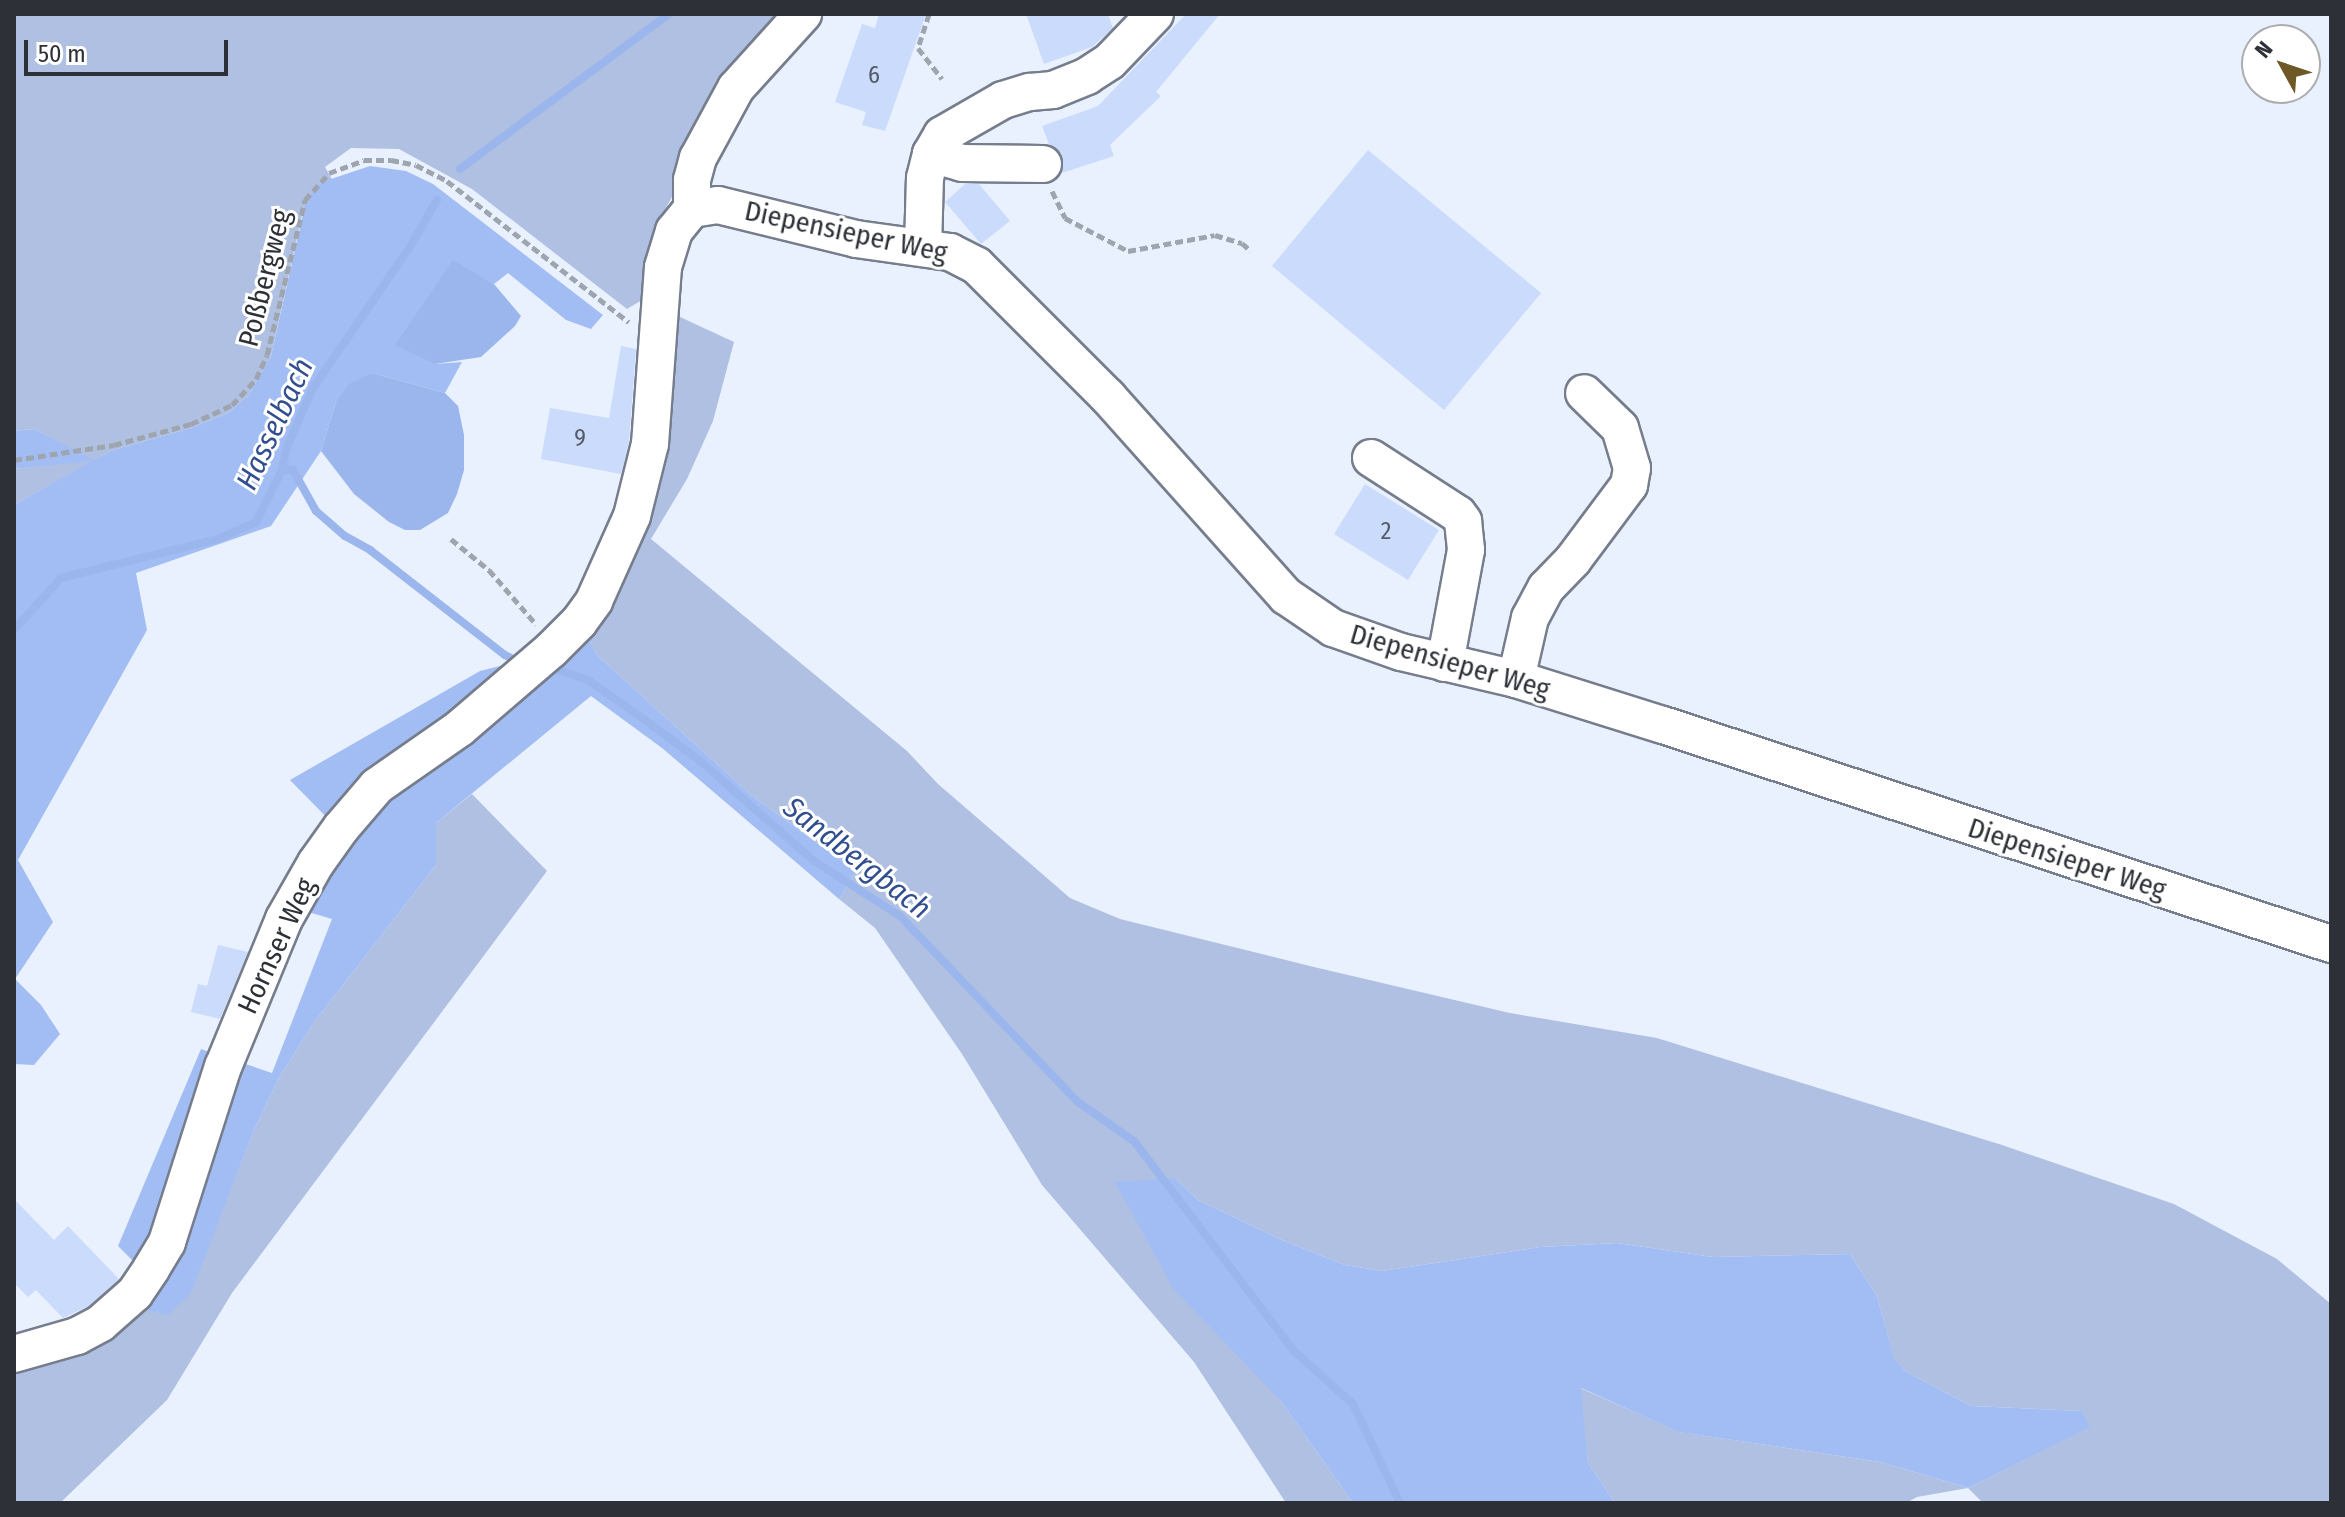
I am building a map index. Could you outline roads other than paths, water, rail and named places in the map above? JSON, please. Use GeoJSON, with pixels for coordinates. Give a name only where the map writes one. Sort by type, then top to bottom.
{"type":"FeatureCollection","features":[{"type":"Feature","properties":{"kind":"street"},"geometry":{"type":"LineString","coordinates":[[692,209],[692,180],[698,158],[721,113],[757,62],[803,14]]}},
{"type":"Feature","properties":{"kind":"street"},"geometry":{"type":"LineString","coordinates":[[923,248],[925,178],[931,154],[942,135],[1003,100],[1053,90],[1087,76],[1110,61],[1155,14]]}},
{"type":"Feature","properties":{"kind":"street"},"geometry":{"type":"LineString","coordinates":[[931,154],[962,163],[1043,164]]}},
{"type":"Feature","properties":{"kind":"street","name":"Diepensieper Weg"},"geometry":{"type":"LineString","coordinates":[[692,209],[718,205],[856,239],[923,248],[965,258],[994,279],[1108,397],[1273,582],[1305,610],[1364,641],[1516,679],[2331,944]]}},
{"type":"Feature","properties":{"kind":"street","name":"Hornser Weg"},"geometry":{"type":"LineString","coordinates":[[17,1343],[77,1336],[101,1323],[135,1293],[167,1242],[223,1067],[284,919],[316,863],[377,786],[460,728],[521,676],[579,622],[594,601],[632,516],[650,444],[656,403],[655,335],[665,252],[678,224],[692,209]]}},
{"type":"Feature","properties":{"kind":"street"},"geometry":{"type":"LineString","coordinates":[[1516,679],[1530,618],[1546,588],[1573,560],[1629,485],[1632,468],[1620,428],[1584,393]]}},
{"type":"Feature","properties":{"kind":"street"},"geometry":{"type":"LineString","coordinates":[[1371,458],[1458,514],[1463,521],[1466,550],[1445,663]]}},
{"type":"Feature","properties":{"kind":"waterway","name":"Hasselbach"},"geometry":{"type":"LineString","coordinates":[[460,169],[669,14]]}},
{"type":"Feature","properties":{"kind":"waterway","name":"Hasselbach"},"geometry":{"type":"LineString","coordinates":[[14,630],[61,578],[218,539],[256,522],[282,470],[287,447],[313,388],[408,250],[437,200]]}},
{"type":"Feature","properties":{"kind":"waterway","name":"Sandbergbach"},"geometry":{"type":"LineString","coordinates":[[282,470],[293,470],[316,511],[345,536],[370,550],[505,655],[521,663]]}},
{"type":"Feature","properties":{"kind":"waterway","name":"Sandbergbach"},"geometry":{"type":"LineString","coordinates":[[550,667],[588,680],[641,717],[699,760],[814,861],[900,916],[1078,1102],[1134,1141],[1293,1350],[1353,1404],[1400,1503]]}}]}
